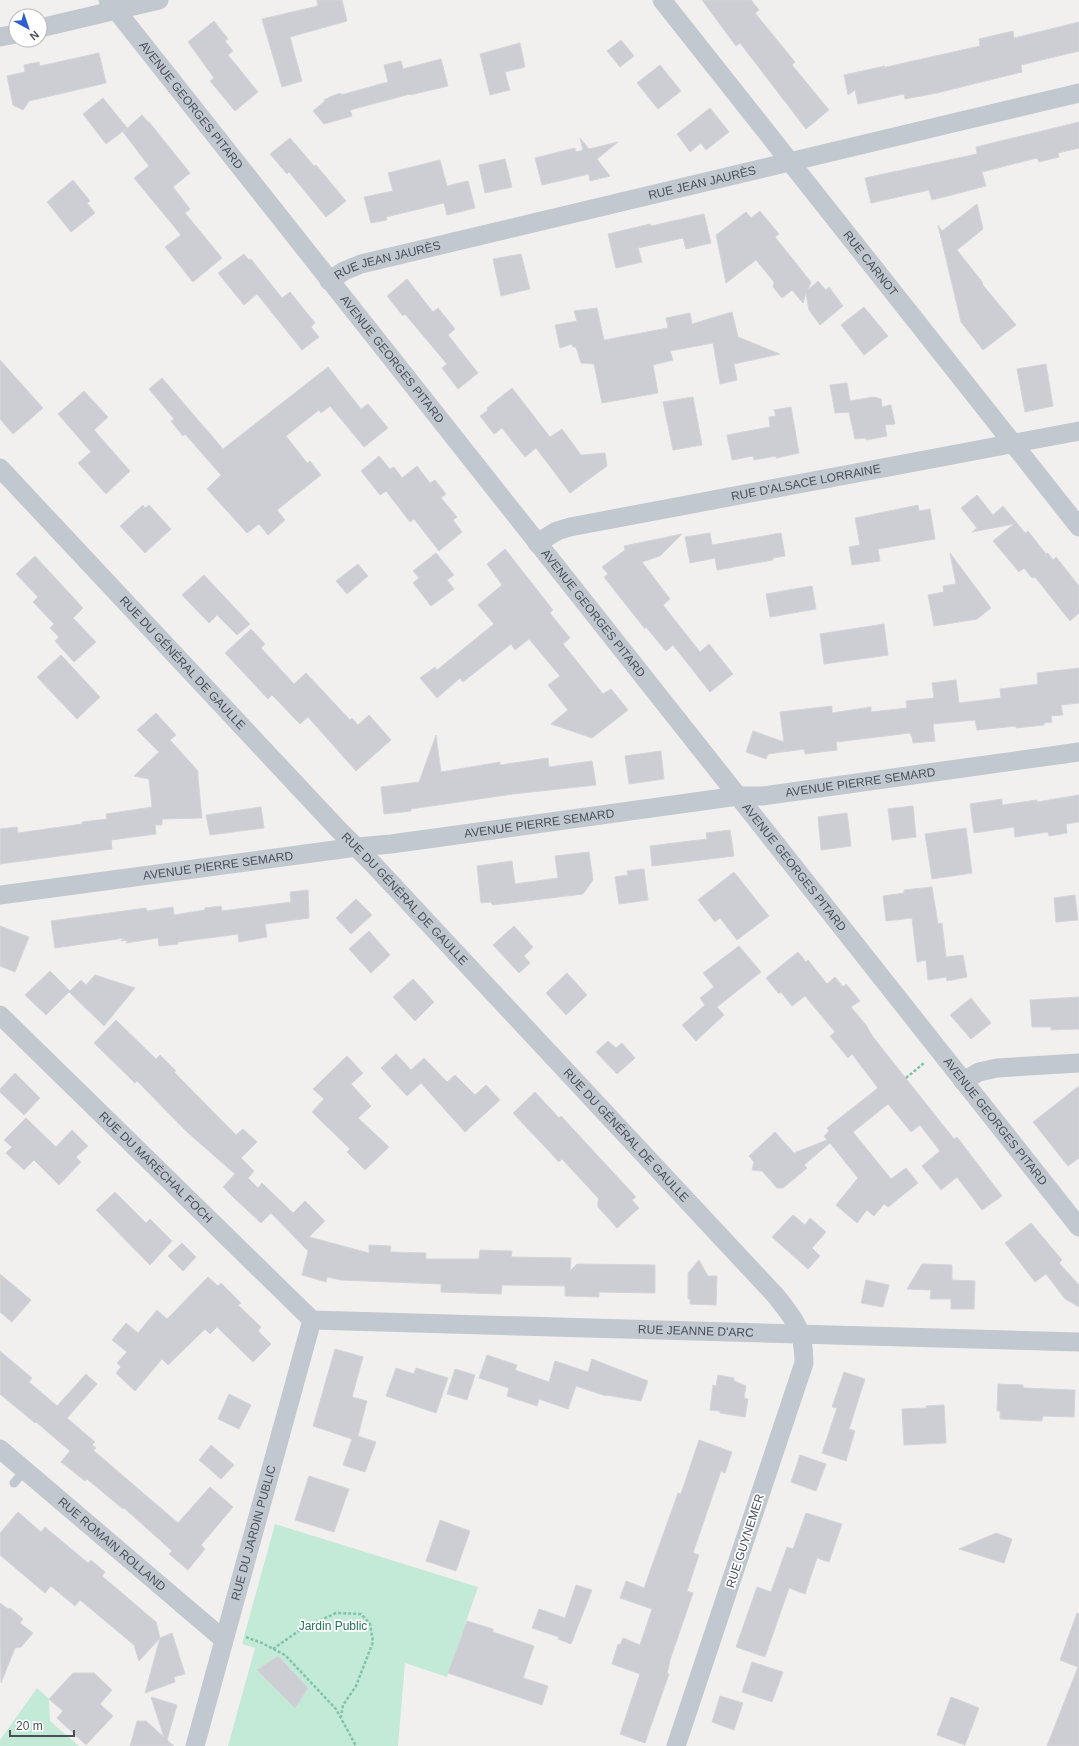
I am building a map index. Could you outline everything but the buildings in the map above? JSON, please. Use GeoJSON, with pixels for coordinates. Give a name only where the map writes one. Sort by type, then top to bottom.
{"type":"FeatureCollection","features":[{"type":"Feature","properties":{"kind":"street"},"geometry":{"type":"LineString","coordinates":[[48,26],[112,6],[159,0]]}},
{"type":"Feature","properties":{"kind":"street","name":"RUE CARNOT"},"geometry":{"type":"LineString","coordinates":[[662,0],[1079,527]]}},
{"type":"Feature","properties":{"kind":"street","name":"AVENUE GEORGES PITARD"},"geometry":{"type":"LineString","coordinates":[[112,6],[1079,1228]]}},
{"type":"Feature","properties":{"kind":"street","name":"RUE JEAN JAURÈS"},"geometry":{"type":"LineString","coordinates":[[329,281],[344,271],[362,264],[1079,93]]}},
{"type":"Feature","properties":{"kind":"street","name":"RUE D'ALSACE LORRAINE"},"geometry":{"type":"LineString","coordinates":[[537,543],[557,531],[570,527],[1079,431]]}},
{"type":"Feature","properties":{"kind":"street","name":"RUE DU GÉNÉRAL DE GAULLE"},"geometry":{"type":"LineString","coordinates":[[0,468],[357,847],[776,1296],[790,1314],[802,1335]]}},
{"type":"Feature","properties":{"kind":"street","name":"AVENUE PIERRE SEMARD"},"geometry":{"type":"LineString","coordinates":[[0,895],[357,847],[391,844],[738,796],[770,795],[1079,752]]}},
{"type":"Feature","properties":{"kind":"street","name":"RUE DU MARÉCHAL FOCH"},"geometry":{"type":"LineString","coordinates":[[0,1015],[312,1320]]}},
{"type":"Feature","properties":{"kind":"street"},"geometry":{"type":"LineString","coordinates":[[963,1081],[979,1072],[997,1068],[1079,1063]]}},
{"type":"Feature","properties":{"kind":"street","name":"RUE JEANNE D'ARC"},"geometry":{"type":"LineString","coordinates":[[312,1320],[1079,1342]]}},
{"type":"Feature","properties":{"kind":"street","name":"RUE DU JARDIN PUBLIC"},"geometry":{"type":"LineString","coordinates":[[195,1746],[312,1320]]}},
{"type":"Feature","properties":{"kind":"street","name":"RUE GUYNEMER"},"geometry":{"type":"LineString","coordinates":[[676,1746],[804,1363],[802,1335]]}},
{"type":"Feature","properties":{"kind":"street","name":"RUE ROMAIN ROLLAND"},"geometry":{"type":"LineString","coordinates":[[0,1450],[20,1477],[225,1635]]}},
{"type":"Feature","properties":{"kind":"path"},"geometry":{"type":"LineString","coordinates":[[273,1649],[300,1630],[336,1613],[361,1614],[370,1624],[373,1642],[356,1686],[343,1705],[341,1717]]}},
{"type":"Feature","properties":{"kind":"path"},"geometry":{"type":"LineString","coordinates":[[225,1635],[262,1643],[285,1656],[336,1709],[357,1746]]}},
{"type":"Feature","properties":{"kind":"green space","name":"Jardin Public"},"geometry":{"type":"Polygon","coordinates":[[[275,1524],[478,1587],[447,1677],[405,1663],[398,1746],[228,1746],[255,1648],[242,1644],[275,1524]]]}},
{"type":"Feature","properties":{"kind":"green space"},"geometry":{"type":"Polygon","coordinates":[[[37,1688],[49,1699],[50,1721],[79,1746],[0,1746],[0,1740],[37,1688]]]}}]}
